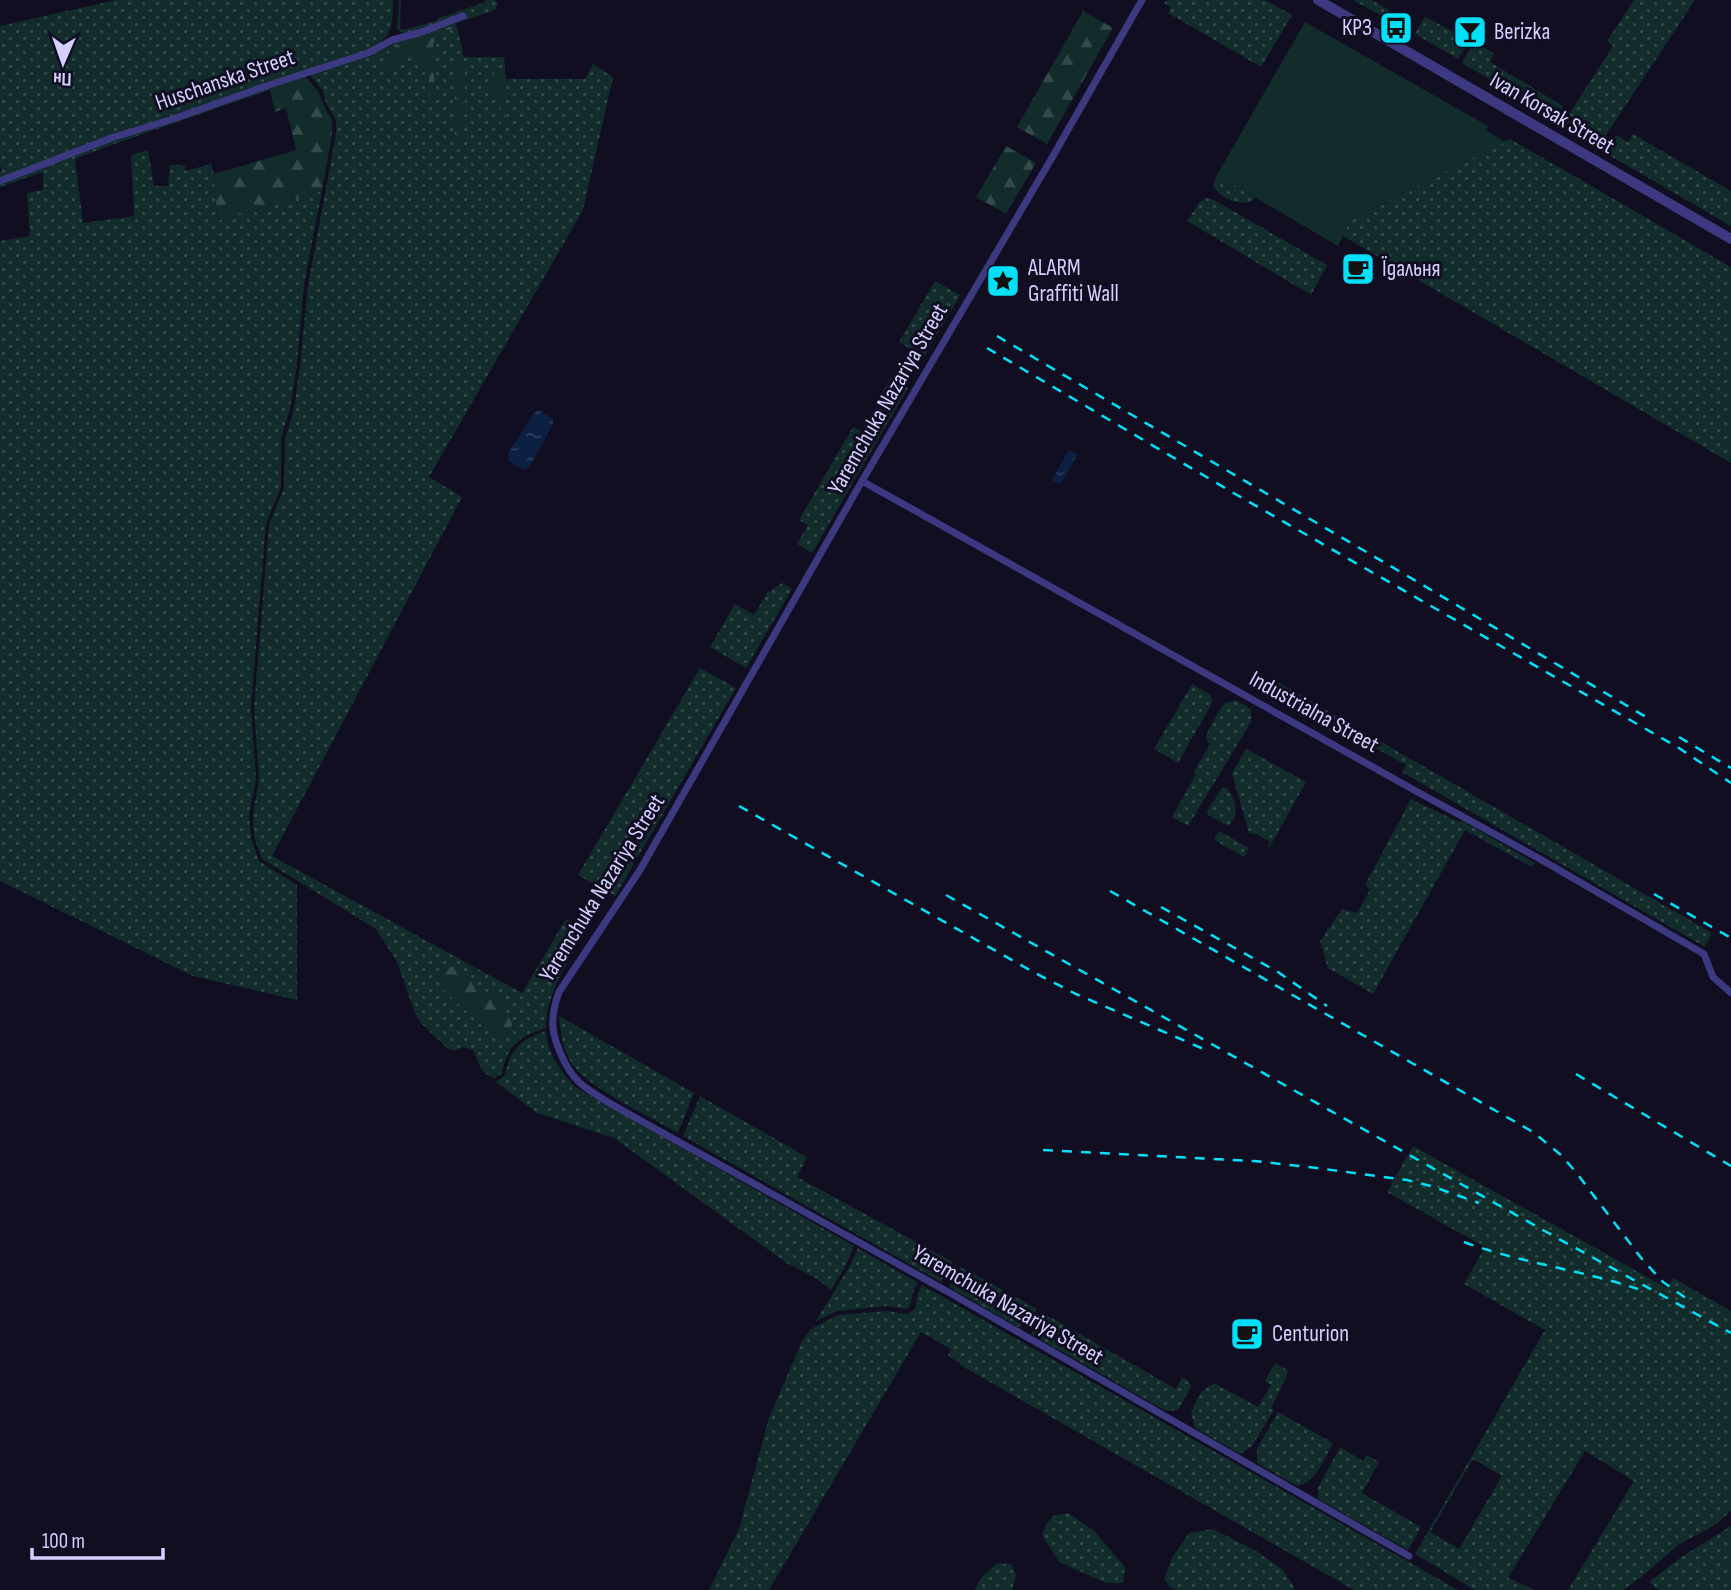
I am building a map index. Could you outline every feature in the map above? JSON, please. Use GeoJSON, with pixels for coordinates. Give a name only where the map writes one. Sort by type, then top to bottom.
{"type":"FeatureCollection","features":[{"type":"Feature","properties":{"kind":"street","name":"Yaremchuka Nazariya Street"},"geometry":{"type":"LineString","coordinates":[[1142,0],[862,481],[640,870],[559,992],[553,1009],[552,1027],[555,1043],[571,1073],[583,1086],[1409,1556]]}},
{"type":"Feature","properties":{"kind":"street","name":"Ivan Korsak Street"},"geometry":{"type":"LineString","coordinates":[[1318,0],[1731,239]]}},
{"type":"Feature","properties":{"kind":"street","name":"Huschanska Street"},"geometry":{"type":"LineString","coordinates":[[0,181],[114,137],[368,53],[392,40],[463,16]]}},
{"type":"Feature","properties":{"kind":"street","name":"Industrialna Street"},"geometry":{"type":"LineString","coordinates":[[862,481],[1540,859],[1704,954],[1713,977],[1731,993]]}},
{"type":"Feature","properties":{"kind":"green space"},"geometry":{"type":"Polygon","coordinates":[[[116,0],[393,0],[389,31],[382,41],[367,51],[0,179],[0,26],[116,0]]]}},
{"type":"Feature","properties":{"kind":"green space"},"geometry":{"type":"Polygon","coordinates":[[[399,0],[400,28],[403,30],[436,21],[486,0],[494,0],[498,3],[495,10],[456,23],[464,57],[504,57],[506,79],[585,79],[593,64],[613,77],[583,210],[429,477],[462,497],[272,856],[522,993],[566,919],[585,931],[554,990],[546,1028],[529,1034],[516,1043],[507,1055],[502,1073],[495,1078],[484,1071],[473,1050],[463,1047],[454,1051],[447,1048],[421,1023],[397,962],[376,929],[262,859],[254,837],[253,815],[259,779],[254,707],[269,525],[284,488],[285,439],[294,410],[308,285],[336,134],[336,120],[326,103],[322,89],[309,74],[421,30],[404,34],[397,30],[399,0]]]}},
{"type":"Feature","properties":{"kind":"green space"},"geometry":{"type":"Polygon","coordinates":[[[1166,0],[1265,0],[1292,15],[1261,67],[1168,13],[1171,7],[1164,3],[1166,0]]]}},
{"type":"Feature","properties":{"kind":"green space"},"geometry":{"type":"Polygon","coordinates":[[[1353,0],[1372,0],[1406,20],[1402,27],[1353,0]]]}},
{"type":"Feature","properties":{"kind":"green space"},"geometry":{"type":"Polygon","coordinates":[[[1634,0],[1695,0],[1600,144],[1564,122],[1613,46],[1607,41],[1634,0]]]}},
{"type":"Feature","properties":{"kind":"green space"},"geometry":{"type":"Polygon","coordinates":[[[1083,11],[1113,28],[1047,144],[1017,127],[1083,11]]]}},
{"type":"Feature","properties":{"kind":"green space"},"geometry":{"type":"Polygon","coordinates":[[[1425,17],[1470,40],[1458,59],[1415,34],[1425,17]]]}},
{"type":"Feature","properties":{"kind":"green space"},"geometry":{"type":"Polygon","coordinates":[[[1305,22],[1488,126],[1486,130],[1505,142],[1350,220],[1338,246],[1217,175],[1305,22]]]}},
{"type":"Feature","properties":{"kind":"green space"},"geometry":{"type":"Polygon","coordinates":[[[453,27],[433,44],[433,104],[430,101],[429,76],[421,57],[408,53],[401,57],[398,72],[382,72],[377,67],[401,42],[453,27]]]}},
{"type":"Feature","properties":{"kind":"green space"},"geometry":{"type":"Polygon","coordinates":[[[1474,42],[1494,53],[1490,62],[1563,106],[1556,118],[1462,63],[1474,42]]]}},
{"type":"Feature","properties":{"kind":"green space"},"geometry":{"type":"Polygon","coordinates":[[[460,60],[465,62],[464,142],[459,144],[455,140],[455,67],[460,60]]]}},
{"type":"Feature","properties":{"kind":"green space"},"geometry":{"type":"Polygon","coordinates":[[[494,68],[503,70],[504,138],[500,100],[492,91],[494,68]]]}},
{"type":"Feature","properties":{"kind":"green space"},"geometry":{"type":"Polygon","coordinates":[[[304,75],[318,91],[332,121],[322,191],[217,221],[214,174],[296,150],[286,108],[275,112],[269,87],[304,75]]]}},
{"type":"Feature","properties":{"kind":"green space"},"geometry":{"type":"Polygon","coordinates":[[[269,87],[270,90],[75,159],[83,223],[134,216],[131,155],[148,150],[154,186],[168,186],[170,165],[185,165],[185,171],[211,164],[217,221],[322,191],[304,284],[290,409],[281,438],[281,487],[266,524],[251,707],[256,779],[249,814],[251,838],[259,861],[297,885],[297,1000],[193,976],[0,881],[0,241],[30,236],[27,193],[43,190],[43,172],[0,187],[0,183],[115,139],[269,87]]]}},
{"type":"Feature","properties":{"kind":"green space"},"geometry":{"type":"Polygon","coordinates":[[[1633,134],[1731,191],[1731,226],[1609,155],[1609,147],[1616,135],[1628,142],[1633,134]]]}},
{"type":"Feature","properties":{"kind":"green space"},"geometry":{"type":"Polygon","coordinates":[[[1510,139],[1731,267],[1731,463],[1343,236],[1350,220],[1510,139]]]}},
{"type":"Feature","properties":{"kind":"green space"},"geometry":{"type":"Polygon","coordinates":[[[1006,146],[1036,163],[1006,214],[976,197],[1006,146]]]}},
{"type":"Feature","properties":{"kind":"green space"},"geometry":{"type":"Polygon","coordinates":[[[1217,175],[1255,197],[1245,203],[1224,197],[1213,186],[1217,175]]]}},
{"type":"Feature","properties":{"kind":"green space"},"geometry":{"type":"Polygon","coordinates":[[[1206,198],[1214,200],[1327,265],[1311,295],[1187,221],[1199,203],[1206,198]]]}},
{"type":"Feature","properties":{"kind":"green space"},"geometry":{"type":"Polygon","coordinates":[[[935,281],[960,295],[924,357],[899,342],[935,281]]]}},
{"type":"Feature","properties":{"kind":"green space"},"geometry":{"type":"Polygon","coordinates":[[[891,378],[908,388],[812,553],[797,544],[808,525],[799,520],[853,427],[864,433],[882,402],[878,400],[891,378]]]}},
{"type":"Feature","properties":{"kind":"green space"},"geometry":{"type":"Polygon","coordinates":[[[782,583],[792,589],[746,668],[710,647],[735,604],[754,615],[768,592],[782,583]]]}},
{"type":"Feature","properties":{"kind":"green space"},"geometry":{"type":"Polygon","coordinates":[[[700,668],[736,688],[615,896],[578,875],[700,668]]]}},
{"type":"Feature","properties":{"kind":"green space"},"geometry":{"type":"Polygon","coordinates":[[[1276,681],[1712,933],[1705,947],[1402,772],[1406,765],[1363,741],[1335,734],[1244,682],[1276,681]]]}},
{"type":"Feature","properties":{"kind":"green space"},"geometry":{"type":"Polygon","coordinates":[[[1192,684],[1211,695],[1212,703],[1178,763],[1154,749],[1192,684]]]}},
{"type":"Feature","properties":{"kind":"green space"},"geometry":{"type":"Polygon","coordinates":[[[1236,700],[1251,709],[1251,722],[1188,826],[1172,817],[1210,744],[1207,741],[1207,733],[1220,709],[1225,703],[1236,700]]]}},
{"type":"Feature","properties":{"kind":"green space"},"geometry":{"type":"Polygon","coordinates":[[[1246,749],[1306,782],[1269,848],[1270,842],[1257,834],[1249,833],[1232,773],[1246,749]]]}},
{"type":"Feature","properties":{"kind":"green space"},"geometry":{"type":"Polygon","coordinates":[[[1222,788],[1227,788],[1230,792],[1235,808],[1234,818],[1228,826],[1208,815],[1207,811],[1222,788]]]}},
{"type":"Feature","properties":{"kind":"green space"},"geometry":{"type":"Polygon","coordinates":[[[1411,799],[1459,822],[1462,821],[1535,863],[1532,867],[1465,830],[1373,994],[1328,968],[1320,941],[1342,909],[1357,913],[1370,890],[1365,885],[1411,799]]]}},
{"type":"Feature","properties":{"kind":"green space"},"geometry":{"type":"Polygon","coordinates":[[[1219,831],[1249,848],[1244,857],[1214,840],[1219,831]]]}},
{"type":"Feature","properties":{"kind":"green space"},"geometry":{"type":"Polygon","coordinates":[[[457,966],[474,983],[502,1002],[512,1024],[509,1034],[496,1035],[442,989],[444,973],[449,967],[457,966]]]}},
{"type":"Feature","properties":{"kind":"green space"},"geometry":{"type":"Polygon","coordinates":[[[559,1016],[694,1093],[678,1133],[604,1091],[579,1072],[564,1046],[559,1016]]]}},
{"type":"Feature","properties":{"kind":"green space"},"geometry":{"type":"Polygon","coordinates":[[[546,1031],[552,1054],[575,1087],[854,1246],[831,1290],[814,1277],[785,1262],[614,1138],[537,1113],[496,1082],[505,1075],[510,1058],[518,1046],[546,1031]]]}},
{"type":"Feature","properties":{"kind":"green space"},"geometry":{"type":"Polygon","coordinates":[[[700,1096],[807,1157],[797,1177],[953,1262],[941,1282],[683,1136],[700,1096]]]}},
{"type":"Feature","properties":{"kind":"green space"},"geometry":{"type":"Polygon","coordinates":[[[1413,1146],[1667,1288],[1673,1278],[1731,1311],[1731,1511],[1715,1525],[1678,1545],[1623,1590],[1568,1590],[1634,1481],[1585,1451],[1508,1578],[1535,1590],[1475,1590],[1415,1554],[1545,1330],[1464,1284],[1485,1247],[1387,1192],[1413,1146]],[[1473,1459],[1430,1532],[1459,1549],[1502,1476],[1473,1459]]]}},
{"type":"Feature","properties":{"kind":"green space"},"geometry":{"type":"Polygon","coordinates":[[[858,1248],[918,1283],[910,1306],[906,1309],[887,1306],[837,1311],[816,1321],[850,1266],[858,1248]]]}},
{"type":"Feature","properties":{"kind":"green space"},"geometry":{"type":"Polygon","coordinates":[[[961,1267],[1037,1309],[1030,1320],[1018,1327],[949,1287],[961,1267]]]}},
{"type":"Feature","properties":{"kind":"green space"},"geometry":{"type":"Polygon","coordinates":[[[922,1285],[1458,1590],[1354,1590],[960,1365],[948,1356],[951,1349],[921,1332],[769,1590],[709,1590],[739,1529],[769,1418],[802,1341],[811,1329],[838,1315],[887,1311],[908,1314],[915,1309],[922,1285]]]}},
{"type":"Feature","properties":{"kind":"green space"},"geometry":{"type":"Polygon","coordinates":[[[1043,1313],[1176,1389],[1182,1377],[1189,1382],[1191,1387],[1178,1410],[1166,1411],[1031,1334],[1043,1313]]]}},
{"type":"Feature","properties":{"kind":"green space"},"geometry":{"type":"Polygon","coordinates":[[[1275,1363],[1289,1371],[1271,1408],[1274,1410],[1252,1446],[1240,1454],[1195,1428],[1191,1412],[1200,1394],[1207,1387],[1216,1384],[1258,1407],[1271,1385],[1265,1381],[1275,1363]]]}},
{"type":"Feature","properties":{"kind":"green space"},"geometry":{"type":"Polygon","coordinates":[[[1278,1412],[1333,1443],[1309,1481],[1297,1486],[1257,1463],[1257,1449],[1278,1412]]]}},
{"type":"Feature","properties":{"kind":"green space"},"geometry":{"type":"Polygon","coordinates":[[[1340,1447],[1363,1461],[1367,1455],[1379,1462],[1362,1493],[1421,1527],[1408,1550],[1318,1499],[1318,1488],[1340,1447]]]}},
{"type":"Feature","properties":{"kind":"green space"},"geometry":{"type":"Polygon","coordinates":[[[1068,1513],[1093,1530],[1125,1567],[1123,1583],[1106,1583],[1059,1562],[1042,1535],[1053,1516],[1068,1513]]]}},
{"type":"Feature","properties":{"kind":"green space"},"geometry":{"type":"Polygon","coordinates":[[[1731,1526],[1731,1590],[1659,1590],[1649,1582],[1683,1556],[1731,1526]]]}},
{"type":"Feature","properties":{"kind":"green space"},"geometry":{"type":"Polygon","coordinates":[[[1213,1529],[1256,1551],[1283,1570],[1294,1587],[1293,1590],[1177,1590],[1170,1587],[1164,1579],[1173,1556],[1189,1533],[1213,1529]]]}},
{"type":"Feature","properties":{"kind":"green space"},"geometry":{"type":"Polygon","coordinates":[[[997,1563],[1011,1564],[1016,1575],[1012,1590],[975,1590],[980,1579],[997,1563]]]}},
{"type":"Feature","properties":{"kind":"water"},"geometry":{"type":"Polygon","coordinates":[[[539,410],[553,419],[553,424],[529,468],[523,470],[508,460],[509,452],[534,413],[539,410]]]}},
{"type":"Feature","properties":{"kind":"water"},"geometry":{"type":"Polygon","coordinates":[[[1069,450],[1077,455],[1061,484],[1052,480],[1069,450]]]}},
{"type":"Feature","properties":{"kind":"railway"},"geometry":{"type":"LineString","coordinates":[[997,336],[1646,717]]}},
{"type":"Feature","properties":{"kind":"railway"},"geometry":{"type":"LineString","coordinates":[[987,348],[1237,495],[1679,748],[1731,783]]}},
{"type":"Feature","properties":{"kind":"railway"},"geometry":{"type":"LineString","coordinates":[[1679,737],[1731,768]]}},
{"type":"Feature","properties":{"kind":"railway"},"geometry":{"type":"LineString","coordinates":[[739,806],[1035,973],[1076,994],[1206,1050]]}},
{"type":"Feature","properties":{"kind":"railway"},"geometry":{"type":"LineString","coordinates":[[1110,891],[1533,1132],[1561,1155],[1575,1171],[1642,1259],[1663,1282],[1687,1299]]}},
{"type":"Feature","properties":{"kind":"railway"},"geometry":{"type":"LineString","coordinates":[[1654,894],[1731,938]]}},
{"type":"Feature","properties":{"kind":"railway"},"geometry":{"type":"LineString","coordinates":[[946,895],[1731,1333]]}},
{"type":"Feature","properties":{"kind":"railway"},"geometry":{"type":"LineString","coordinates":[[1161,907],[1278,972],[1327,1006]]}},
{"type":"Feature","properties":{"kind":"railway"},"geometry":{"type":"LineString","coordinates":[[1576,1074],[1731,1166]]}},
{"type":"Feature","properties":{"kind":"railway"},"geometry":{"type":"LineString","coordinates":[[1043,1150],[1254,1161],[1317,1168],[1407,1180],[1479,1203]]}},
{"type":"Feature","properties":{"kind":"railway"},"geometry":{"type":"LineString","coordinates":[[1464,1242],[1507,1256],[1638,1289]]}},
{"type":"Feature","properties":{"kind":"place","name":"КРЗ"},"geometry":{"type":"Point","coordinates":[1396,28]}},
{"type":"Feature","properties":{"kind":"place","name":"Berizka"},"geometry":{"type":"Point","coordinates":[1470,32]}},
{"type":"Feature","properties":{"kind":"place","name":"Їдальня"},"geometry":{"type":"Point","coordinates":[1358,269]}},
{"type":"Feature","properties":{"kind":"place","name":"ALARM Graffiti Wall"},"geometry":{"type":"Point","coordinates":[1003,281]}},
{"type":"Feature","properties":{"kind":"place","name":"Centurion"},"geometry":{"type":"Point","coordinates":[1247,1334]}}]}
